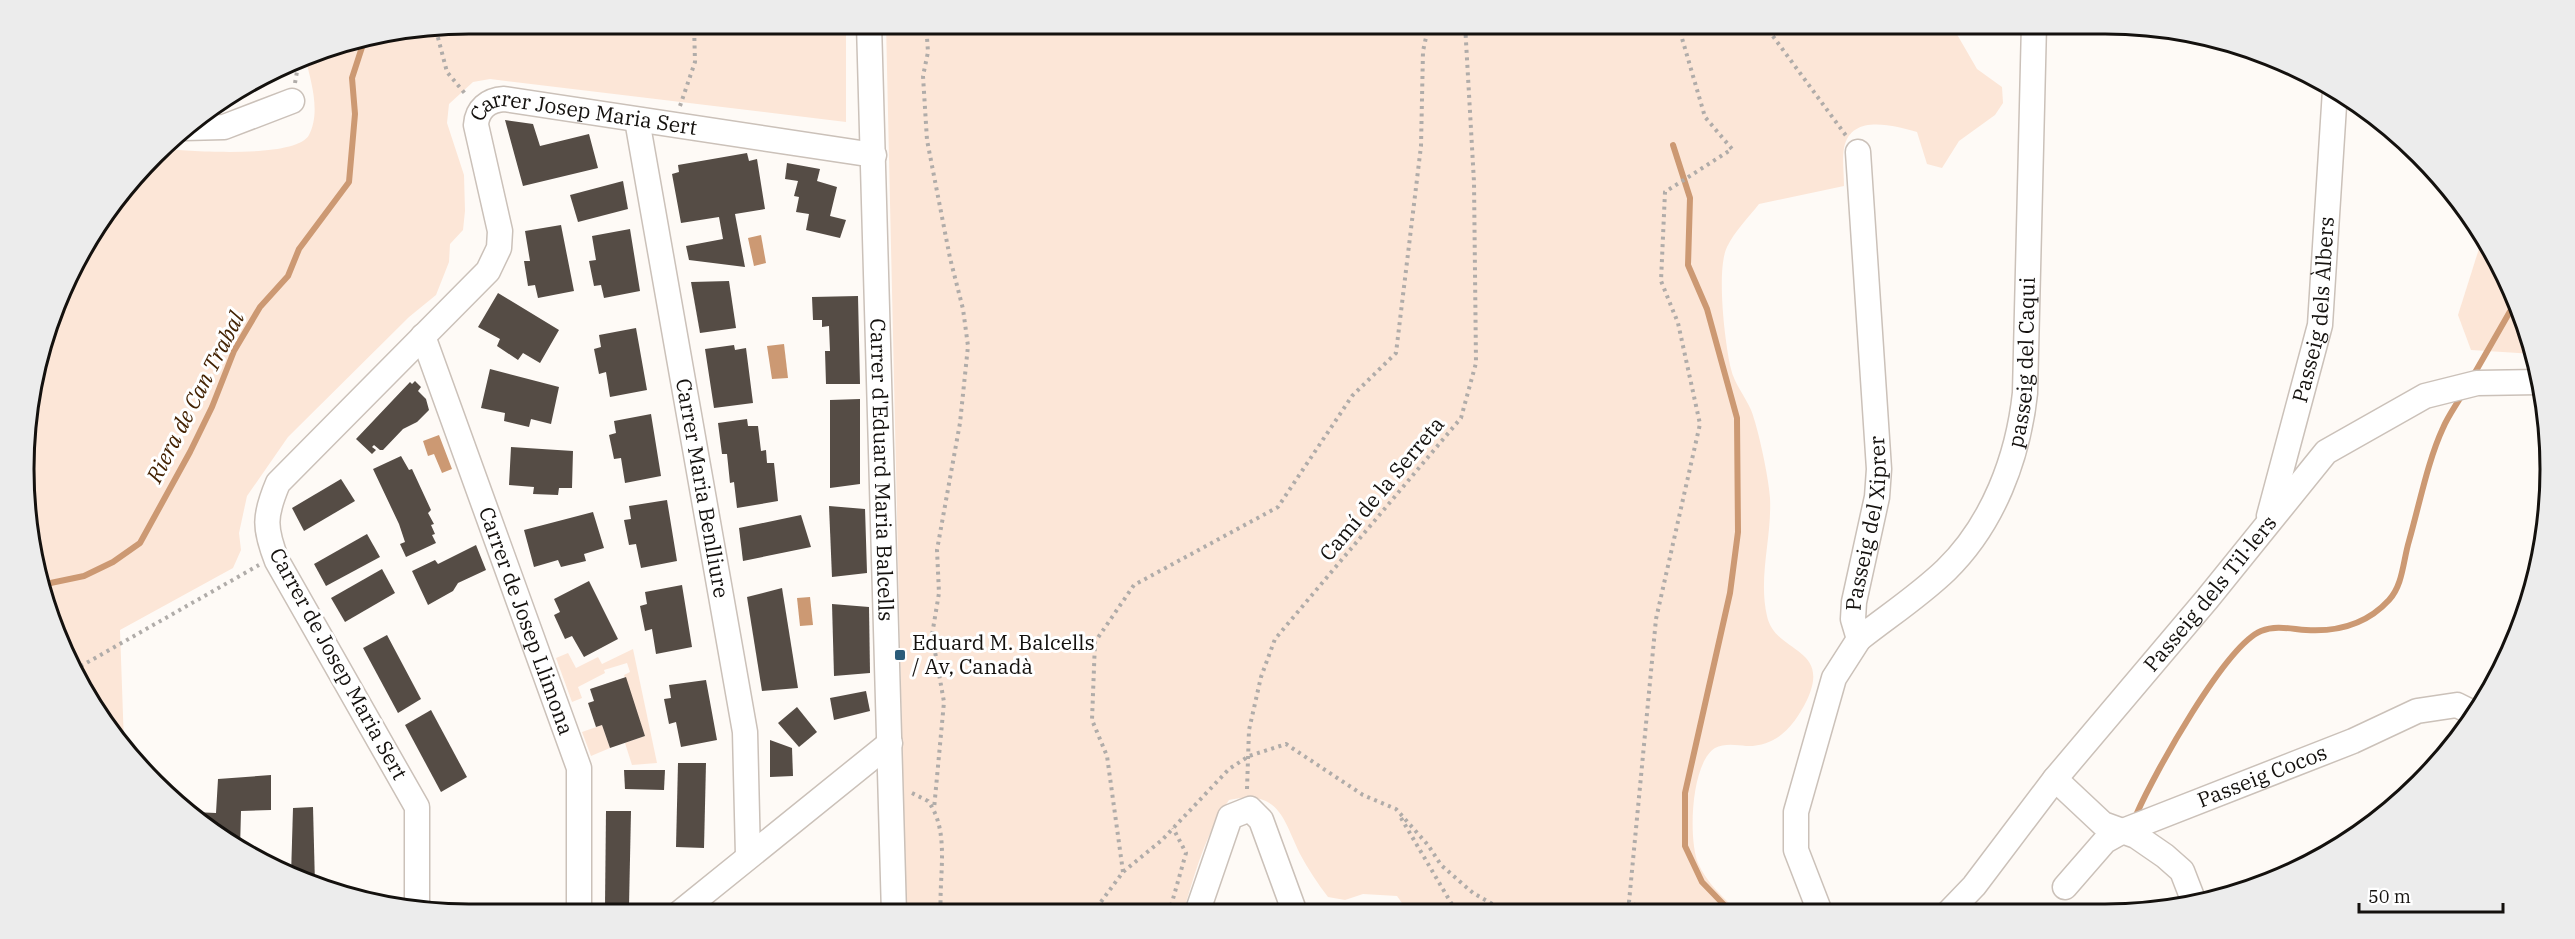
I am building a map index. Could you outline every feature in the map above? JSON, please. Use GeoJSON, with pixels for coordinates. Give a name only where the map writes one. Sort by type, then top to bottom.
{"type":"FeatureCollection","features":[{"type":"Feature","properties":{"kind":"street","name":"Carrer d'Eduard Maria Balcells"},"geometry":{"type":"LineString","coordinates":[[869,34],[894,904]]}},
{"type":"Feature","properties":{"kind":"street","name":"passeig del Caqui"},"geometry":{"type":"LineString","coordinates":[[1859,639],[1908,603],[1944,572],[1968,546],[1999,494],[2019,431],[2025,393],[2034,34]]}},
{"type":"Feature","properties":{"kind":"street","name":"Carrer Josep Maria Sert"},"geometry":{"type":"LineString","coordinates":[[423,336],[488,271],[498,248],[500,231],[476,125],[481,109],[492,101],[504,99],[874,155]]}},
{"type":"Feature","properties":{"kind":"street","name":"Passeig dels Àlbers"},"geometry":{"type":"LineString","coordinates":[[2267,525],[2319,325],[2334,100]]}},
{"type":"Feature","properties":{"kind":"street"},"geometry":{"type":"LineString","coordinates":[[201,128],[224,127],[292,101]]}},
{"type":"Feature","properties":{"kind":"street","name":"Carrer Maria Benlliure"},"geometry":{"type":"LineString","coordinates":[[637,120],[746,732],[748,856]]}},
{"type":"Feature","properties":{"kind":"street","name":"Passeig del Xiprer"},"geometry":{"type":"LineString","coordinates":[[1817,904],[1796,850],[1796,812],[1806,769],[1834,678],[1859,639],[1853,619],[1854,602],[1877,497],[1879,468],[1857,152]]}},
{"type":"Feature","properties":{"kind":"street","name":"Carrer de Josep Maria Sert"},"geometry":{"type":"LineString","coordinates":[[417,901],[417,807],[265,560],[268,539],[267,510],[278,483],[423,336]]}},
{"type":"Feature","properties":{"kind":"street","name":"Carrer de Josep Llimona"},"geometry":{"type":"LineString","coordinates":[[423,336],[579,768],[579,904]]}},
{"type":"Feature","properties":{"kind":"street","name":"Passeig dels Til·lers"},"geometry":{"type":"LineString","coordinates":[[1957,904],[1974,886],[2055,779],[2325,452],[2425,396],[2468,385],[2531,382]]}},
{"type":"Feature","properties":{"kind":"street","name":"Passeig Cocos"},"geometry":{"type":"LineString","coordinates":[[2065,887],[2105,842],[2123,831],[2353,741],[2417,711],[2457,705],[2467,710]]}},
{"type":"Feature","properties":{"kind":"street"},"geometry":{"type":"LineString","coordinates":[[690,904],[890,743]]}},
{"type":"Feature","properties":{"kind":"street"},"geometry":{"type":"LineString","coordinates":[[2055,779],[2103,824],[2123,831],[2154,847],[2182,871],[2192,896]]}},
{"type":"Feature","properties":{"kind":"street"},"geometry":{"type":"LineString","coordinates":[[1200,904],[1230,817],[1250,811],[1265,829],[1292,904]]}},
{"type":"Feature","properties":{"kind":"path"},"geometry":{"type":"LineString","coordinates":[[678,113],[695,62],[694,34]]}},
{"type":"Feature","properties":{"kind":"path"},"geometry":{"type":"LineString","coordinates":[[927,34],[928,52],[923,76],[927,140],[950,258],[963,309],[968,345],[960,423],[937,550],[939,593],[932,635],[944,702],[934,809],[942,849],[941,904]]}},
{"type":"Feature","properties":{"kind":"path"},"geometry":{"type":"LineString","coordinates":[[1123,872],[1107,756],[1092,720],[1095,642],[1134,585],[1278,507],[1352,396],[1396,353],[1421,146],[1423,51],[1427,34]]}},
{"type":"Feature","properties":{"kind":"path","name":"Camí de la Serreta"},"geometry":{"type":"LineString","coordinates":[[1250,811],[1249,730],[1261,677],[1275,639],[1461,418],[1476,363],[1474,182],[1466,34]]}},
{"type":"Feature","properties":{"kind":"path"},"geometry":{"type":"LineString","coordinates":[[1633,904],[1629,902],[1656,619],[1700,424],[1678,323],[1661,281],[1665,192],[1732,149],[1705,117],[1681,34]]}},
{"type":"Feature","properties":{"kind":"path"},"geometry":{"type":"LineString","coordinates":[[1771,34],[1857,152]]}},
{"type":"Feature","properties":{"kind":"path"},"geometry":{"type":"LineString","coordinates":[[437,35],[447,72],[470,98],[475,93]]}},
{"type":"Feature","properties":{"kind":"path"},"geometry":{"type":"LineString","coordinates":[[81,666],[265,560]]}},
{"type":"Feature","properties":{"kind":"path"},"geometry":{"type":"LineString","coordinates":[[1099,904],[1123,872],[1173,828],[1221,776],[1249,756],[1286,744],[1363,795],[1396,809],[1428,845],[1441,865],[1473,892],[1494,904]]}},
{"type":"Feature","properties":{"kind":"path"},"geometry":{"type":"LineString","coordinates":[[1396,809],[1453,904]]}},
{"type":"Feature","properties":{"kind":"path"},"geometry":{"type":"LineString","coordinates":[[1172,904],[1186,853],[1173,828]]}},
{"type":"Feature","properties":{"kind":"shaded area"},"geometry":{"type":"Polygon","coordinates":[[[846,34],[846,122],[490,79],[473,82],[449,104],[447,123],[464,175],[465,211],[463,230],[450,244],[449,262],[436,295],[409,317],[288,437],[247,496],[239,533],[241,550],[233,568],[120,630],[124,733],[79,662],[49,582],[43,554],[35,498],[34,470],[38,413],[49,357],[68,303],[93,252],[124,205],[162,162],[175,150],[264,151],[300,143],[309,135],[313,126],[315,107],[307,66],[357,49],[441,35],[846,34]]]}},
{"type":"Feature","properties":{"kind":"shaded area"},"geometry":{"type":"Polygon","coordinates":[[[886,34],[1957,34],[1977,69],[2002,87],[2003,103],[1995,115],[1959,141],[1942,168],[1927,164],[1917,132],[1886,125],[1864,126],[1855,130],[1848,137],[1844,148],[1844,186],[1759,204],[1727,247],[1722,272],[1722,289],[1729,358],[1735,379],[1754,418],[1763,453],[1770,498],[1764,587],[1767,616],[1772,628],[1780,638],[1807,660],[1812,669],[1813,682],[1802,709],[1783,733],[1767,743],[1719,746],[1707,756],[1701,769],[1694,802],[1695,851],[1698,863],[1706,877],[1730,904],[1403,904],[1397,896],[1363,894],[1345,900],[1328,897],[1306,865],[1283,818],[1276,809],[1259,799],[1246,798],[1229,800],[1213,827],[1186,904],[906,904],[886,34]]]}},
{"type":"Feature","properties":{"kind":"shaded area"},"geometry":{"type":"Polygon","coordinates":[[[761,235],[766,263],[754,266],[748,238],[761,235]]]}},
{"type":"Feature","properties":{"kind":"shaded area"},"geometry":{"type":"Polygon","coordinates":[[[2479,248],[2496,277],[2525,353],[2471,350],[2458,315],[2479,248]]]}},
{"type":"Feature","properties":{"kind":"shaded area"},"geometry":{"type":"Polygon","coordinates":[[[784,344],[788,378],[772,379],[767,346],[784,344]]]}},
{"type":"Feature","properties":{"kind":"shaded area"},"geometry":{"type":"Polygon","coordinates":[[[439,435],[452,469],[442,473],[434,454],[428,456],[423,441],[439,435]]]}},
{"type":"Feature","properties":{"kind":"shaded area"},"geometry":{"type":"Polygon","coordinates":[[[810,597],[813,625],[800,626],[797,598],[810,597]]]}},
{"type":"Feature","properties":{"kind":"shaded area"},"geometry":{"type":"Polygon","coordinates":[[[633,649],[657,763],[632,765],[625,743],[645,736],[624,675],[630,672],[627,663],[604,670],[605,673],[578,687],[582,698],[572,702],[556,658],[568,653],[576,668],[598,657],[602,664],[633,649]]]}},
{"type":"Feature","properties":{"kind":"shaded area"},"geometry":{"type":"Polygon","coordinates":[[[602,725],[610,748],[591,756],[582,732],[602,725]]]}},
{"type":"Feature","properties":{"kind":"building"},"geometry":{"type":"Polygon","coordinates":[[[505,120],[533,124],[540,146],[589,134],[598,168],[523,186],[505,120]]]}},
{"type":"Feature","properties":{"kind":"building"},"geometry":{"type":"Polygon","coordinates":[[[747,153],[749,161],[757,159],[765,209],[735,214],[745,267],[689,260],[686,246],[723,239],[719,217],[681,223],[672,174],[679,172],[678,165],[747,153]]]}},
{"type":"Feature","properties":{"kind":"building"},"geometry":{"type":"Polygon","coordinates":[[[787,163],[820,169],[817,181],[837,187],[830,216],[846,220],[840,238],[806,230],[809,214],[796,212],[799,197],[794,196],[798,181],[785,179],[787,163]]]}},
{"type":"Feature","properties":{"kind":"building"},"geometry":{"type":"Polygon","coordinates":[[[623,181],[628,209],[578,222],[570,195],[623,181]]]}},
{"type":"Feature","properties":{"kind":"building"},"geometry":{"type":"Polygon","coordinates":[[[561,225],[574,291],[538,298],[535,285],[528,286],[524,261],[530,261],[525,231],[561,225]]]}},
{"type":"Feature","properties":{"kind":"building"},"geometry":{"type":"Polygon","coordinates":[[[630,229],[640,291],[604,298],[601,285],[594,286],[589,261],[596,260],[592,236],[630,229]]]}},
{"type":"Feature","properties":{"kind":"building"},"geometry":{"type":"Polygon","coordinates":[[[729,281],[736,328],[700,333],[691,282],[729,281]]]}},
{"type":"Feature","properties":{"kind":"building"},"geometry":{"type":"Polygon","coordinates":[[[498,293],[559,330],[540,363],[523,353],[518,360],[497,346],[500,339],[478,327],[498,293]]]}},
{"type":"Feature","properties":{"kind":"building"},"geometry":{"type":"Polygon","coordinates":[[[858,296],[860,384],[826,384],[825,351],[830,351],[829,326],[822,327],[822,320],[813,320],[812,297],[858,296]]]}},
{"type":"Feature","properties":{"kind":"building"},"geometry":{"type":"Polygon","coordinates":[[[636,328],[647,390],[610,397],[606,372],[599,374],[594,349],[601,347],[599,335],[636,328]]]}},
{"type":"Feature","properties":{"kind":"building"},"geometry":{"type":"Polygon","coordinates":[[[734,345],[735,350],[746,348],[753,403],[714,408],[705,349],[734,345]]]}},
{"type":"Feature","properties":{"kind":"building"},"geometry":{"type":"Polygon","coordinates":[[[490,369],[559,387],[551,424],[531,419],[529,427],[504,421],[505,413],[481,408],[490,369]]]}},
{"type":"Feature","properties":{"kind":"building"},"geometry":{"type":"Polygon","coordinates":[[[415,381],[421,387],[418,391],[426,399],[429,410],[417,422],[403,429],[383,450],[374,445],[372,447],[376,450],[372,454],[356,439],[410,382],[412,384],[415,381]]]}},
{"type":"Feature","properties":{"kind":"building"},"geometry":{"type":"Polygon","coordinates":[[[860,399],[860,484],[830,488],[830,400],[860,399]]]}},
{"type":"Feature","properties":{"kind":"building"},"geometry":{"type":"Polygon","coordinates":[[[651,414],[661,476],[625,483],[621,458],[614,459],[609,435],[616,433],[614,421],[651,414]]]}},
{"type":"Feature","properties":{"kind":"building"},"geometry":{"type":"Polygon","coordinates":[[[747,419],[748,426],[758,426],[761,451],[766,450],[767,463],[774,463],[778,501],[737,508],[734,482],[730,483],[727,454],[722,454],[718,423],[747,419]]]}},
{"type":"Feature","properties":{"kind":"building"},"geometry":{"type":"Polygon","coordinates":[[[511,447],[573,451],[572,488],[559,488],[558,495],[533,494],[534,487],[509,485],[511,447]]]}},
{"type":"Feature","properties":{"kind":"building"},"geometry":{"type":"Polygon","coordinates":[[[401,456],[409,470],[412,469],[431,510],[428,513],[434,524],[431,525],[435,534],[432,535],[436,543],[406,557],[400,544],[405,542],[399,524],[373,469],[401,456]]]}},
{"type":"Feature","properties":{"kind":"building"},"geometry":{"type":"Polygon","coordinates":[[[341,479],[355,501],[304,531],[292,508],[341,479]]]}},
{"type":"Feature","properties":{"kind":"building"},"geometry":{"type":"Polygon","coordinates":[[[667,500],[677,561],[641,568],[636,544],[629,545],[624,520],[631,519],[629,506],[667,500]]]}},
{"type":"Feature","properties":{"kind":"building"},"geometry":{"type":"Polygon","coordinates":[[[829,506],[865,509],[867,573],[832,577],[829,506]]]}},
{"type":"Feature","properties":{"kind":"building"},"geometry":{"type":"Polygon","coordinates":[[[593,512],[604,548],[584,554],[586,561],[561,567],[558,560],[534,567],[524,530],[593,512]]]}},
{"type":"Feature","properties":{"kind":"building"},"geometry":{"type":"Polygon","coordinates":[[[801,515],[811,547],[743,561],[739,528],[801,515]]]}},
{"type":"Feature","properties":{"kind":"building"},"geometry":{"type":"Polygon","coordinates":[[[367,534],[380,557],[326,586],[314,564],[367,534]]]}},
{"type":"Feature","properties":{"kind":"building"},"geometry":{"type":"Polygon","coordinates":[[[476,545],[486,570],[458,583],[453,591],[428,605],[412,571],[435,560],[438,564],[476,545]]]}},
{"type":"Feature","properties":{"kind":"building"},"geometry":{"type":"Polygon","coordinates":[[[382,569],[395,593],[345,622],[331,598],[382,569]]]}},
{"type":"Feature","properties":{"kind":"building"},"geometry":{"type":"Polygon","coordinates":[[[589,581],[618,639],[584,657],[572,636],[565,639],[554,615],[560,612],[554,599],[589,581]]]}},
{"type":"Feature","properties":{"kind":"building"},"geometry":{"type":"Polygon","coordinates":[[[682,585],[692,647],[656,654],[652,629],[645,631],[640,606],[647,604],[645,592],[682,585]]]}},
{"type":"Feature","properties":{"kind":"building"},"geometry":{"type":"Polygon","coordinates":[[[782,588],[798,688],[762,691],[747,597],[782,588]]]}},
{"type":"Feature","properties":{"kind":"building"},"geometry":{"type":"Polygon","coordinates":[[[832,604],[869,607],[870,673],[834,676],[832,604]]]}},
{"type":"Feature","properties":{"kind":"building"},"geometry":{"type":"Polygon","coordinates":[[[387,635],[421,699],[398,713],[363,648],[387,635]]]}},
{"type":"Feature","properties":{"kind":"building"},"geometry":{"type":"Polygon","coordinates":[[[626,677],[645,736],[610,748],[602,725],[596,727],[588,703],[594,701],[590,689],[626,677]]]}},
{"type":"Feature","properties":{"kind":"building"},"geometry":{"type":"Polygon","coordinates":[[[706,680],[717,740],[681,747],[676,722],[669,724],[664,699],[671,698],[669,685],[706,680]]]}},
{"type":"Feature","properties":{"kind":"building"},"geometry":{"type":"Polygon","coordinates":[[[866,691],[870,711],[834,720],[830,698],[866,691]]]}},
{"type":"Feature","properties":{"kind":"building"},"geometry":{"type":"Polygon","coordinates":[[[797,707],[817,732],[799,747],[778,723],[797,707]]]}},
{"type":"Feature","properties":{"kind":"building"},"geometry":{"type":"Polygon","coordinates":[[[431,710],[467,777],[441,792],[405,725],[431,710]]]}},
{"type":"Feature","properties":{"kind":"building"},"geometry":{"type":"Polygon","coordinates":[[[770,740],[792,748],[793,776],[770,777],[770,740]]]}},
{"type":"Feature","properties":{"kind":"building"},"geometry":{"type":"Polygon","coordinates":[[[678,763],[706,763],[704,848],[676,847],[678,763]]]}},
{"type":"Feature","properties":{"kind":"building"},"geometry":{"type":"Polygon","coordinates":[[[624,770],[665,770],[664,790],[625,789],[624,770]]]}},
{"type":"Feature","properties":{"kind":"building"},"geometry":{"type":"Polygon","coordinates":[[[271,775],[271,810],[241,811],[240,839],[202,812],[216,813],[218,779],[271,775]]]}},
{"type":"Feature","properties":{"kind":"building"},"geometry":{"type":"Polygon","coordinates":[[[313,807],[315,875],[291,866],[293,808],[313,807]]]}},
{"type":"Feature","properties":{"kind":"building"},"geometry":{"type":"Polygon","coordinates":[[[606,811],[631,811],[629,904],[605,904],[606,811]]]}},
{"type":"Feature","properties":{"kind":"waterway","name":"Riera de Can Trabal"},"geometry":{"type":"LineString","coordinates":[[49,583],[84,576],[113,562],[140,543],[190,452],[212,407],[234,351],[260,307],[288,276],[299,249],[349,182],[355,114],[352,78],[362,48]]}},
{"type":"Feature","properties":{"kind":"waterway"},"geometry":{"type":"LineString","coordinates":[[1673,145],[1690,198],[1688,265],[1707,309],[1737,418],[1738,532],[1730,593],[1685,793],[1685,846],[1702,882],[1723,904]]}},
{"type":"Feature","properties":{"kind":"waterway"},"geometry":{"type":"LineString","coordinates":[[2473,376],[2510,311]]}},
{"type":"Feature","properties":{"kind":"waterway"},"geometry":{"type":"LineString","coordinates":[[2137,813],[2158,770],[2192,713],[2229,660],[2246,642],[2261,631],[2272,628],[2329,630],[2351,625],[2371,615],[2394,594],[2400,580],[2433,454],[2445,424],[2463,393]]}},
{"type":"Feature","properties":{"kind":"place","name":"Eduard M. Balcells / Av, Canadà"},"geometry":{"type":"Point","coordinates":[900,655]}}]}
